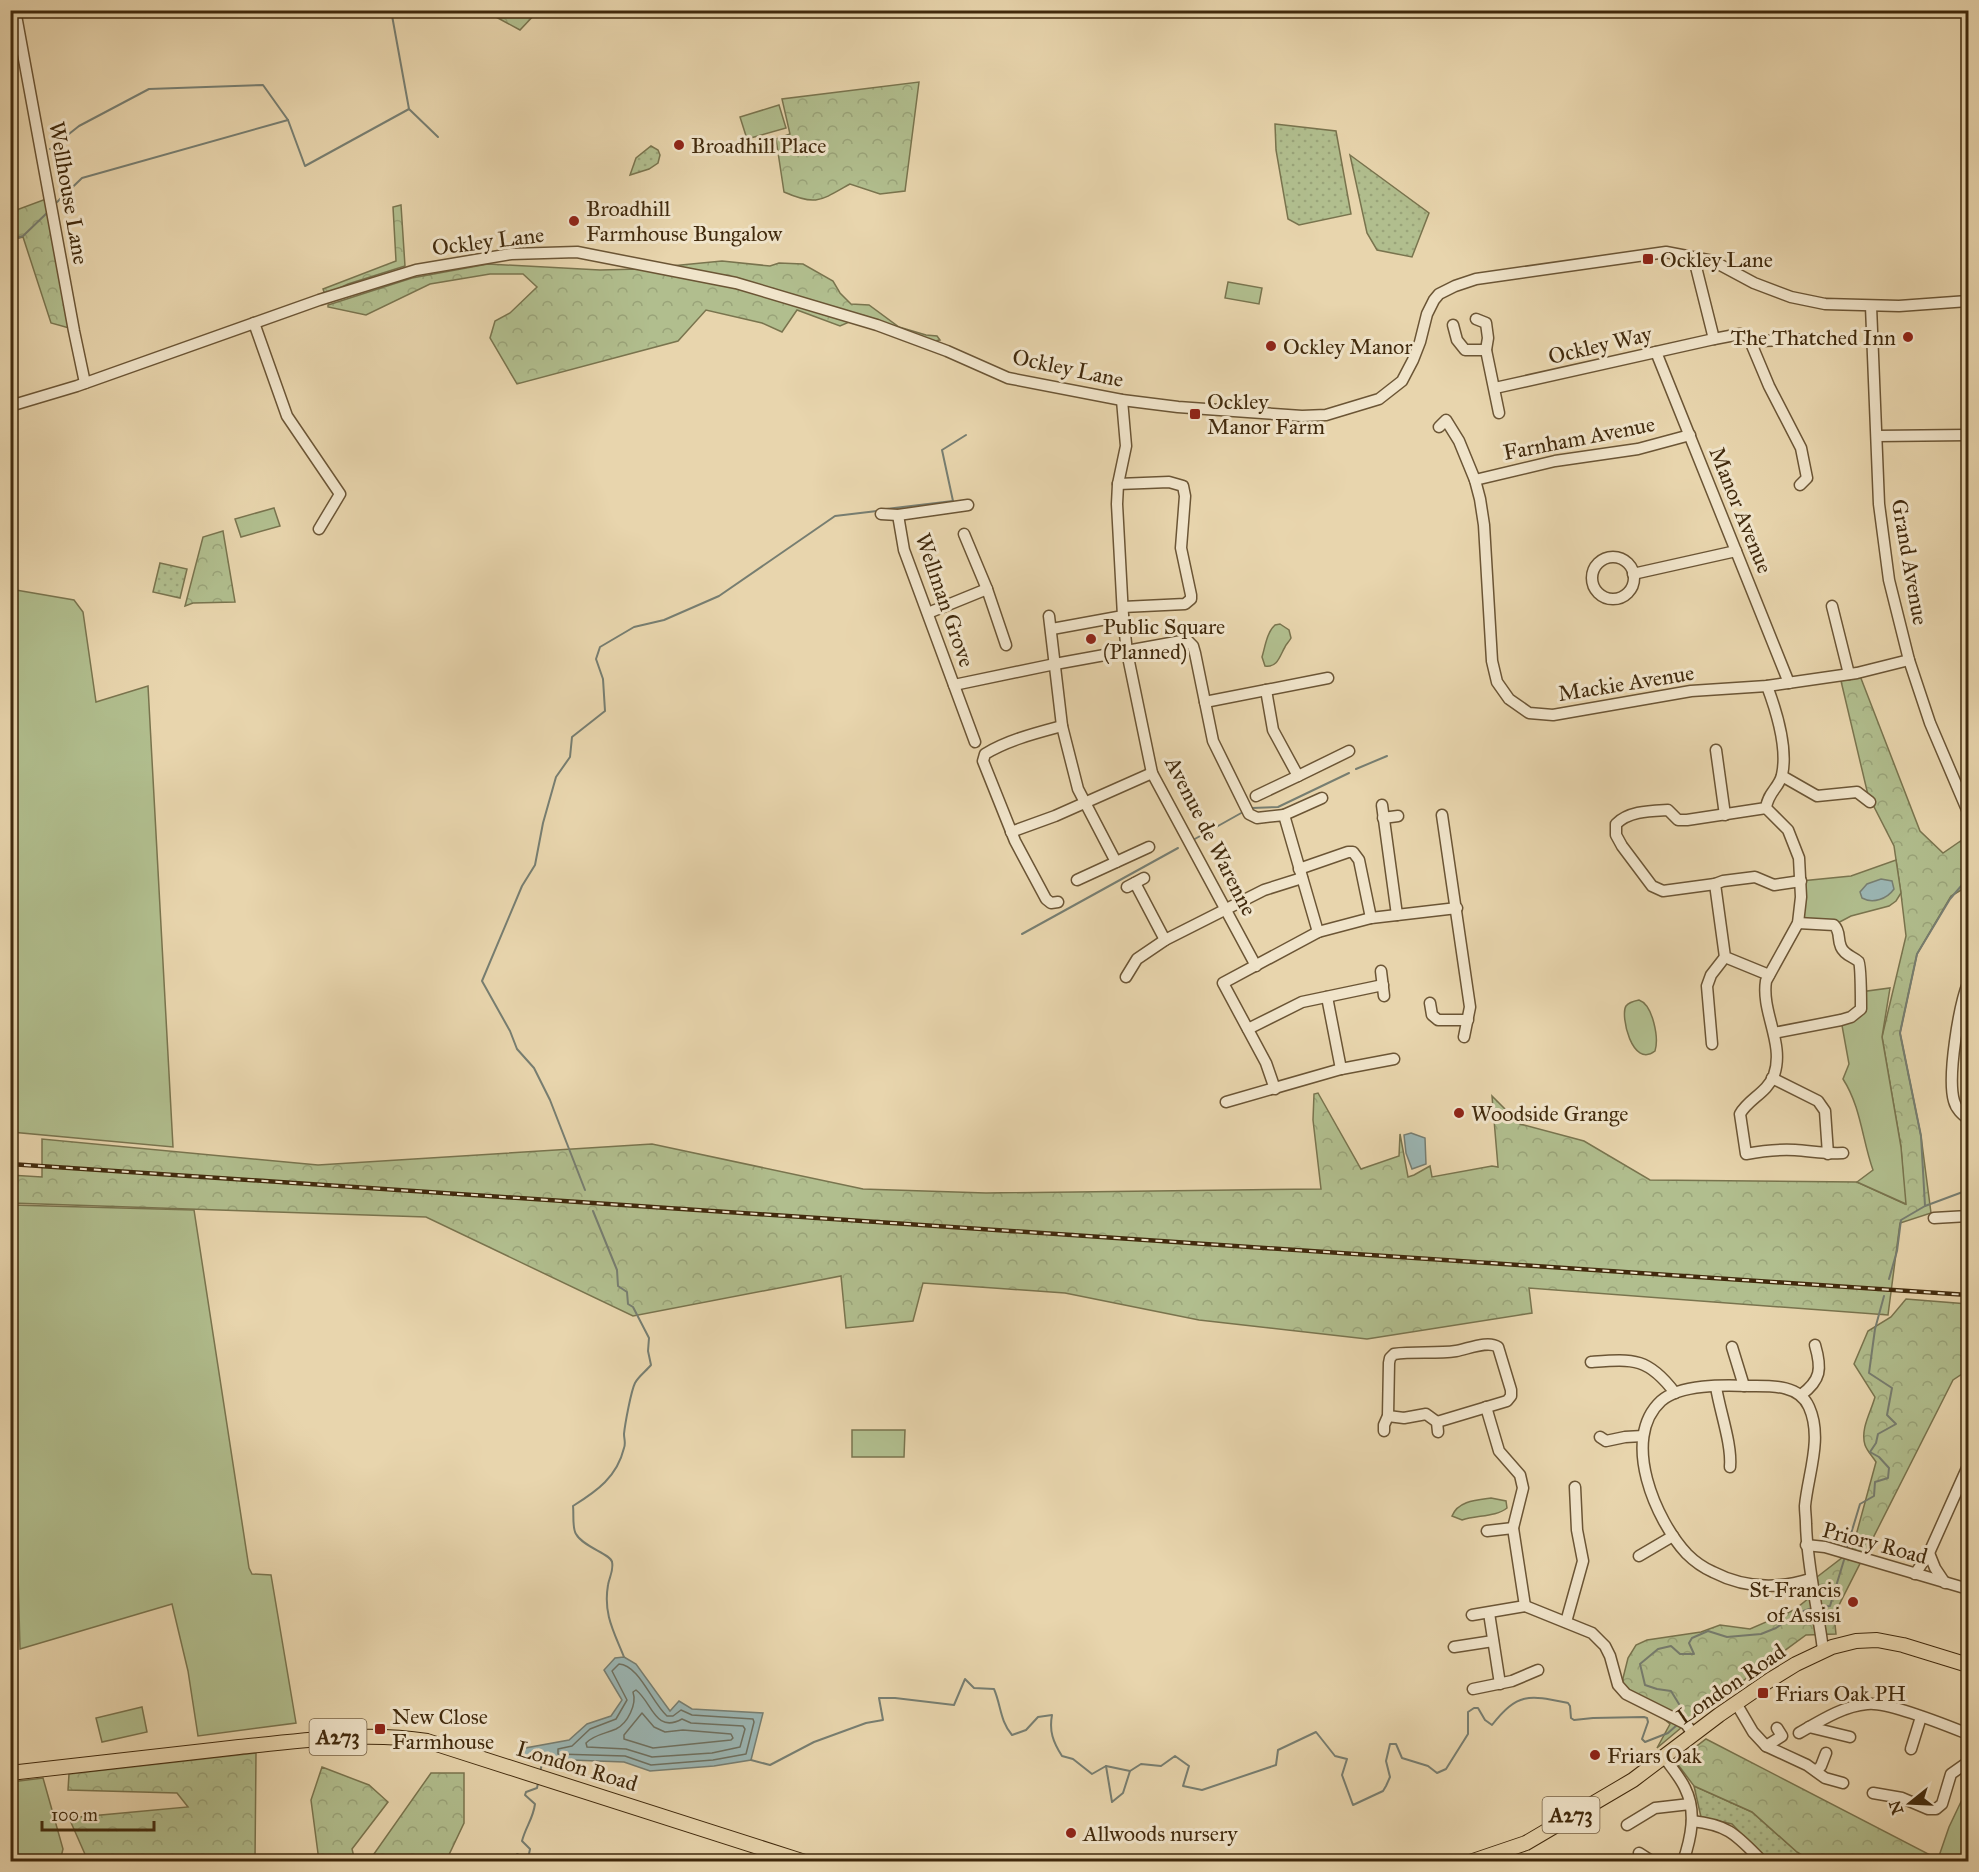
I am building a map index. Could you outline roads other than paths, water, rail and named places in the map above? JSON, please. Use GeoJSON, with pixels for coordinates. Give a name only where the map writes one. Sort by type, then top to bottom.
{"type":"FeatureCollection","features":[{"type":"Feature","properties":{"kind":"main road","name":"London Road"},"geometry":{"type":"LineString","coordinates":[[1470,1862],[1526,1843],[1633,1780],[1736,1703],[1796,1664],[1823,1650],[1856,1641],[1877,1640],[1903,1645],[1968,1665]]}},
{"type":"Feature","properties":{"kind":"main road","name":"London Road"},"geometry":{"type":"LineString","coordinates":[[10,1773],[302,1740],[382,1736],[427,1741],[805,1862]]}},
{"type":"Feature","properties":{"kind":"street","name":"Wellhouse Lane"},"geometry":{"type":"LineString","coordinates":[[15,10],[85,382]]}},
{"type":"Feature","properties":{"kind":"street","name":"Ockley Lane"},"geometry":{"type":"LineString","coordinates":[[10,406],[416,270],[511,254],[578,252],[736,283],[878,325],[947,351],[1008,378],[1122,400],[1178,407],[1302,416],[1326,415],[1379,399],[1402,381],[1413,360],[1427,314],[1434,300],[1439,294],[1476,279],[1666,252],[1713,261],[1754,284],[1791,297],[1825,304],[1899,306],[1968,301]]}},
{"type":"Feature","properties":{"kind":"street"},"geometry":{"type":"LineString","coordinates":[[1697,257],[1695,263],[1714,339]]}},
{"type":"Feature","properties":{"kind":"street","name":"Grand Avenue"},"geometry":{"type":"LineString","coordinates":[[1870,306],[1879,504],[1883,542],[1895,606],[1909,660],[1930,723],[1967,806]]}},
{"type":"Feature","properties":{"kind":"street"},"geometry":{"type":"LineString","coordinates":[[1476,319],[1486,323],[1488,338],[1486,350],[1499,413]]}},
{"type":"Feature","properties":{"kind":"street"},"geometry":{"type":"LineString","coordinates":[[254,323],[287,416],[340,494],[319,529]]}},
{"type":"Feature","properties":{"kind":"street"},"geometry":{"type":"LineString","coordinates":[[1453,325],[1457,340],[1465,350],[1486,350]]}},
{"type":"Feature","properties":{"kind":"street","name":"Ockley Way"},"geometry":{"type":"LineString","coordinates":[[1495,388],[1740,334],[1748,336],[1753,344],[1759,341],[1816,339]]}},
{"type":"Feature","properties":{"kind":"street"},"geometry":{"type":"LineString","coordinates":[[1753,344],[1768,386],[1801,448],[1807,478],[1800,485]]}},
{"type":"Feature","properties":{"kind":"street","name":"Manor Avenue"},"geometry":{"type":"LineString","coordinates":[[1656,352],[1789,683]]}},
{"type":"Feature","properties":{"kind":"street","name":"Avenue de Warenne"},"geometry":{"type":"LineString","coordinates":[[1122,400],[1126,446],[1118,484],[1123,612],[1127,652],[1152,773],[1256,966]]}},
{"type":"Feature","properties":{"kind":"street","name":"Mackie Avenue"},"geometry":{"type":"LineString","coordinates":[[1461,422],[1442,423],[1459,441],[1475,480],[1484,525],[1492,661],[1497,682],[1509,699],[1529,713],[1553,716],[1691,691],[1767,686],[1849,674],[1909,660]]}},
{"type":"Feature","properties":{"kind":"street","name":"Farnham Avenue"},"geometry":{"type":"LineString","coordinates":[[1475,480],[1555,461],[1638,449],[1690,435]]}},
{"type":"Feature","properties":{"kind":"street"},"geometry":{"type":"LineString","coordinates":[[1877,436],[1968,435]]}},
{"type":"Feature","properties":{"kind":"street"},"geometry":{"type":"LineString","coordinates":[[1052,629],[1123,612],[1185,604],[1191,599],[1181,548],[1185,496],[1183,486],[1169,482],[1118,484]]}},
{"type":"Feature","properties":{"kind":"street"},"geometry":{"type":"LineString","coordinates":[[881,514],[898,515],[968,505]]}},
{"type":"Feature","properties":{"kind":"street","name":"Wellman Grove"},"geometry":{"type":"LineString","coordinates":[[898,515],[904,550],[975,742]]}},
{"type":"Feature","properties":{"kind":"street"},"geometry":{"type":"LineString","coordinates":[[964,534],[987,589],[1006,645]]}},
{"type":"Feature","properties":{"kind":"street"},"geometry":{"type":"LineString","coordinates":[[1633,574],[1736,550]]}},
{"type":"Feature","properties":{"kind":"street"},"geometry":{"type":"LineString","coordinates":[[928,613],[987,589]]}},
{"type":"Feature","properties":{"kind":"street"},"geometry":{"type":"LineString","coordinates":[[1832,606],[1849,674]]}},
{"type":"Feature","properties":{"kind":"street"},"geometry":{"type":"LineString","coordinates":[[1049,616],[1062,726],[1078,789],[1116,862]]}},
{"type":"Feature","properties":{"kind":"street"},"geometry":{"type":"LineString","coordinates":[[954,685],[1187,640],[1193,646],[1213,741],[1249,814],[1257,818],[1284,815],[1322,798]]}},
{"type":"Feature","properties":{"kind":"street"},"geometry":{"type":"LineString","coordinates":[[1205,702],[1328,678]]}},
{"type":"Feature","properties":{"kind":"street"},"geometry":{"type":"LineString","coordinates":[[1766,808],[1767,799],[1782,777],[1783,760],[1780,727],[1767,686]]}},
{"type":"Feature","properties":{"kind":"street"},"geometry":{"type":"LineString","coordinates":[[1266,690],[1273,730],[1299,776]]}},
{"type":"Feature","properties":{"kind":"street"},"geometry":{"type":"LineString","coordinates":[[1058,902],[1051,903],[1039,886],[1011,832],[984,766],[985,754],[993,749],[1062,726]]}},
{"type":"Feature","properties":{"kind":"street"},"geometry":{"type":"LineString","coordinates":[[1716,750],[1725,815]]}},
{"type":"Feature","properties":{"kind":"street"},"geometry":{"type":"LineString","coordinates":[[1256,796],[1349,751]]}},
{"type":"Feature","properties":{"kind":"street"},"geometry":{"type":"LineString","coordinates":[[1011,832],[1055,816],[1152,773]]}},
{"type":"Feature","properties":{"kind":"street"},"geometry":{"type":"LineString","coordinates":[[1782,777],[1817,796],[1857,792],[1870,802]]}},
{"type":"Feature","properties":{"kind":"street"},"geometry":{"type":"LineString","coordinates":[[1382,805],[1398,915]]}},
{"type":"Feature","properties":{"kind":"street"},"geometry":{"type":"LineString","coordinates":[[1766,808],[1701,819],[1678,820],[1668,810],[1650,811],[1620,820],[1616,824],[1616,835],[1652,886],[1663,891],[1755,876],[1774,885],[1801,881]]}},
{"type":"Feature","properties":{"kind":"street"},"geometry":{"type":"LineString","coordinates":[[1766,808],[1788,830],[1799,858],[1801,881],[1798,923],[1769,975],[1765,989],[1774,1033],[1776,1063],[1772,1078],[1765,1090],[1740,1114],[1746,1154],[1775,1150],[1843,1153]]}},
{"type":"Feature","properties":{"kind":"street"},"geometry":{"type":"LineString","coordinates":[[1284,815],[1318,932]]}},
{"type":"Feature","properties":{"kind":"street"},"geometry":{"type":"LineString","coordinates":[[1442,815],[1470,1007],[1464,1037]]}},
{"type":"Feature","properties":{"kind":"street"},"geometry":{"type":"LineString","coordinates":[[1383,818],[1398,816]]}},
{"type":"Feature","properties":{"kind":"street"},"geometry":{"type":"LineString","coordinates":[[1077,880],[1149,847]]}},
{"type":"Feature","properties":{"kind":"street"},"geometry":{"type":"LineString","coordinates":[[1126,977],[1137,959],[1165,940],[1264,890],[1348,852],[1353,852],[1359,860],[1371,918]]}},
{"type":"Feature","properties":{"kind":"street"},"geometry":{"type":"LineString","coordinates":[[1135,883],[1165,940]]}},
{"type":"Feature","properties":{"kind":"street"},"geometry":{"type":"LineString","coordinates":[[1712,1044],[1707,1003],[1708,980],[1725,957],[1715,884]]}},
{"type":"Feature","properties":{"kind":"street"},"geometry":{"type":"LineString","coordinates":[[1275,1089],[1266,1063],[1223,983],[1318,932],[1371,918],[1457,908]]}},
{"type":"Feature","properties":{"kind":"street"},"geometry":{"type":"LineString","coordinates":[[1774,1033],[1841,1020],[1851,1017],[1861,1009],[1859,984],[1861,965],[1844,952],[1838,929],[1834,925],[1798,923]]}},
{"type":"Feature","properties":{"kind":"street"},"geometry":{"type":"LineString","coordinates":[[1725,957],[1769,975]]}},
{"type":"Feature","properties":{"kind":"street"},"geometry":{"type":"LineString","coordinates":[[1248,1029],[1302,1002],[1384,990],[1381,971]]}},
{"type":"Feature","properties":{"kind":"street"},"geometry":{"type":"LineString","coordinates":[[1968,983],[1954,1051],[1953,1091],[1954,1102],[1959,1112],[1968,1119]]}},
{"type":"Feature","properties":{"kind":"street"},"geometry":{"type":"LineString","coordinates":[[1327,997],[1341,1069]]}},
{"type":"Feature","properties":{"kind":"street"},"geometry":{"type":"LineString","coordinates":[[1430,1003],[1432,1015],[1438,1020],[1468,1020]]}},
{"type":"Feature","properties":{"kind":"street"},"geometry":{"type":"LineString","coordinates":[[1226,1102],[1341,1069],[1394,1059]]}},
{"type":"Feature","properties":{"kind":"street"},"geometry":{"type":"LineString","coordinates":[[1772,1078],[1804,1092],[1818,1101],[1826,1111],[1828,1154]]}},
{"type":"Feature","properties":{"kind":"street"},"geometry":{"type":"LineString","coordinates":[[1934,1218],[1968,1216]]}},
{"type":"Feature","properties":{"kind":"street"},"geometry":{"type":"LineString","coordinates":[[1384,1431],[1389,1410],[1389,1363],[1394,1354],[1454,1351],[1488,1344],[1498,1347],[1511,1390],[1507,1401],[1437,1427],[1426,1414],[1404,1418],[1389,1410]]}},
{"type":"Feature","properties":{"kind":"street"},"geometry":{"type":"LineString","coordinates":[[1801,1395],[1814,1386],[1819,1372],[1815,1345]]}},
{"type":"Feature","properties":{"kind":"street"},"geometry":{"type":"LineString","coordinates":[[1732,1347],[1743,1386]]}},
{"type":"Feature","properties":{"kind":"street"},"geometry":{"type":"LineString","coordinates":[[1591,1362],[1620,1360],[1642,1362],[1660,1375],[1675,1393]]}},
{"type":"Feature","properties":{"kind":"street"},"geometry":{"type":"LineString","coordinates":[[1810,1579],[1778,1586],[1759,1586],[1736,1582],[1714,1572],[1690,1556],[1673,1536],[1656,1503],[1645,1470],[1642,1445],[1647,1420],[1661,1401],[1675,1393],[1697,1388],[1773,1386],[1801,1395],[1809,1406],[1814,1425],[1814,1448],[1805,1509],[1806,1545],[1823,1650]]}},
{"type":"Feature","properties":{"kind":"street"},"geometry":{"type":"LineString","coordinates":[[1716,1387],[1731,1455],[1730,1467]]}},
{"type":"Feature","properties":{"kind":"street"},"geometry":{"type":"LineString","coordinates":[[1486,1407],[1499,1451],[1520,1475],[1523,1488],[1513,1528],[1525,1606]]}},
{"type":"Feature","properties":{"kind":"street"},"geometry":{"type":"LineString","coordinates":[[1600,1437],[1606,1441],[1643,1436]]}},
{"type":"Feature","properties":{"kind":"street"},"geometry":{"type":"LineString","coordinates":[[1915,1574],[1929,1553],[1968,1466]]}},
{"type":"Feature","properties":{"kind":"street"},"geometry":{"type":"LineString","coordinates":[[1566,1622],[1583,1561],[1577,1530],[1575,1487]]}},
{"type":"Feature","properties":{"kind":"street"},"geometry":{"type":"LineString","coordinates":[[1487,1531],[1513,1528]]}},
{"type":"Feature","properties":{"kind":"street"},"geometry":{"type":"LineString","coordinates":[[1639,1556],[1673,1536]]}},
{"type":"Feature","properties":{"kind":"street","name":"Priory Road"},"geometry":{"type":"LineString","coordinates":[[1806,1545],[1825,1547],[1968,1589]]}},
{"type":"Feature","properties":{"kind":"street"},"geometry":{"type":"LineString","coordinates":[[1929,1553],[1945,1583]]}},
{"type":"Feature","properties":{"kind":"street"},"geometry":{"type":"LineString","coordinates":[[1472,1615],[1525,1606],[1592,1633],[1605,1646],[1618,1685],[1626,1694],[1681,1721],[1693,1734]]}},
{"type":"Feature","properties":{"kind":"street"},"geometry":{"type":"LineString","coordinates":[[1489,1613],[1500,1684]]}},
{"type":"Feature","properties":{"kind":"street"},"geometry":{"type":"LineString","coordinates":[[1454,1647],[1493,1641]]}},
{"type":"Feature","properties":{"kind":"street"},"geometry":{"type":"LineString","coordinates":[[1473,1689],[1500,1684],[1538,1670]]}},
{"type":"Feature","properties":{"kind":"street"},"geometry":{"type":"LineString","coordinates":[[1736,1703],[1754,1732],[1766,1746],[1816,1771],[1825,1778],[1843,1783]]}},
{"type":"Feature","properties":{"kind":"street"},"geometry":{"type":"LineString","coordinates":[[1850,1737],[1804,1730],[1842,1710],[1869,1703],[1922,1717],[1968,1734]]}},
{"type":"Feature","properties":{"kind":"street"},"geometry":{"type":"LineString","coordinates":[[1911,1749],[1922,1717]]}},
{"type":"Feature","properties":{"kind":"street"},"geometry":{"type":"LineString","coordinates":[[1766,1746],[1782,1736],[1777,1728]]}},
{"type":"Feature","properties":{"kind":"street"},"geometry":{"type":"LineString","coordinates":[[1816,1771],[1821,1766],[1826,1753]]}},
{"type":"Feature","properties":{"kind":"street"},"geometry":{"type":"LineString","coordinates":[[1664,1757],[1685,1788],[1690,1804],[1692,1821],[1690,1840],[1683,1862]]}},
{"type":"Feature","properties":{"kind":"street"},"geometry":{"type":"LineString","coordinates":[[1873,1793],[1902,1798],[1928,1809],[1936,1809],[1942,1804],[1951,1774],[1968,1762]]}},
{"type":"Feature","properties":{"kind":"street"},"geometry":{"type":"LineString","coordinates":[[1627,1826],[1655,1808],[1690,1804]]}},
{"type":"Feature","properties":{"kind":"street"},"geometry":{"type":"LineString","coordinates":[[1692,1821],[1727,1828],[1763,1862]]}},
{"type":"Feature","properties":{"kind":"street"},"geometry":{"type":"LineString","coordinates":[[1639,1853],[1653,1862]]}},
{"type":"Feature","properties":{"kind":"water"},"geometry":{"type":"Polygon","coordinates":[[[1881,879],[1892,881],[1894,889],[1891,893],[1875,900],[1862,898],[1860,892],[1867,884],[1881,879]]]}},
{"type":"Feature","properties":{"kind":"water"},"geometry":{"type":"Polygon","coordinates":[[[1411,1133],[1425,1138],[1426,1164],[1412,1169],[1406,1153],[1404,1135],[1411,1133]]]}},
{"type":"Feature","properties":{"kind":"water"},"geometry":{"type":"Polygon","coordinates":[[[624,1657],[636,1664],[670,1711],[679,1701],[692,1709],[763,1713],[751,1760],[714,1766],[650,1771],[624,1762],[518,1758],[520,1749],[569,1740],[587,1724],[611,1716],[622,1700],[604,1670],[615,1658],[624,1657]]]}},
{"type":"Feature","properties":{"kind":"waterway"},"geometry":{"type":"LineString","coordinates":[[391,10],[409,109],[438,137]]}},
{"type":"Feature","properties":{"kind":"waterway"},"geometry":{"type":"LineString","coordinates":[[50,149],[79,126],[149,89],[263,85],[288,120],[305,166],[409,109]]}},
{"type":"Feature","properties":{"kind":"waterway"},"geometry":{"type":"LineString","coordinates":[[55,204],[82,178],[288,120]]}},
{"type":"Feature","properties":{"kind":"waterway"},"geometry":{"type":"LineString","coordinates":[[10,240],[23,236],[49,211]]}},
{"type":"Feature","properties":{"kind":"waterway"},"geometry":{"type":"LineString","coordinates":[[886,509],[953,501],[942,450],[966,435]]}},
{"type":"Feature","properties":{"kind":"waterway"},"geometry":{"type":"LineString","coordinates":[[585,1190],[550,1100],[534,1068],[517,1049],[510,1031],[482,981],[522,886],[535,865],[543,823],[556,777],[570,757],[572,737],[605,711],[603,679],[596,659],[600,647],[634,627],[664,620],[719,596],[835,516],[877,511]]}},
{"type":"Feature","properties":{"kind":"waterway"},"geometry":{"type":"LineString","coordinates":[[1356,769],[1387,756]]}},
{"type":"Feature","properties":{"kind":"waterway"},"geometry":{"type":"LineString","coordinates":[[1252,808],[1278,807],[1349,773]]}},
{"type":"Feature","properties":{"kind":"waterway"},"geometry":{"type":"LineString","coordinates":[[1193,840],[1243,812]]}},
{"type":"Feature","properties":{"kind":"waterway"},"geometry":{"type":"LineString","coordinates":[[1022,934],[1178,848]]}},
{"type":"Feature","properties":{"kind":"waterway"},"geometry":{"type":"LineString","coordinates":[[1925,1206],[1921,1136],[1900,1033],[1917,954],[1950,899],[1968,878]]}},
{"type":"Feature","properties":{"kind":"waterway"},"geometry":{"type":"LineString","coordinates":[[1889,1279],[1897,1251],[1901,1220],[1925,1206],[1968,1190]]}},
{"type":"Feature","properties":{"kind":"waterway"},"geometry":{"type":"LineString","coordinates":[[593,1211],[617,1270],[618,1286],[627,1292],[628,1304],[633,1307],[649,1338],[648,1351],[651,1365],[638,1378],[633,1387],[624,1434],[625,1446],[621,1458],[605,1482],[573,1506],[576,1534],[584,1543],[607,1556],[612,1562],[607,1595],[608,1614],[624,1657]]}},
{"type":"Feature","properties":{"kind":"waterway"},"geometry":{"type":"LineString","coordinates":[[1847,1547],[1860,1504],[1874,1496],[1875,1482],[1888,1478],[1889,1468],[1879,1457],[1870,1452],[1876,1443],[1878,1434],[1896,1424],[1887,1415],[1892,1388],[1869,1373],[1875,1329],[1884,1296]]}},
{"type":"Feature","properties":{"kind":"waterway"},"geometry":{"type":"LineString","coordinates":[[1821,1607],[1830,1606],[1844,1560]]}},
{"type":"Feature","properties":{"kind":"waterway"},"geometry":{"type":"LineString","coordinates":[[1684,1720],[1682,1709],[1671,1691],[1645,1685],[1640,1664],[1658,1649],[1671,1646],[1680,1654],[1694,1654],[1689,1643],[1692,1638],[1708,1631],[1727,1637],[1761,1634],[1776,1628],[1798,1613],[1812,1608]]}},
{"type":"Feature","properties":{"kind":"waterway"},"geometry":{"type":"LineString","coordinates":[[751,1760],[770,1765],[814,1742],[866,1723],[883,1720],[879,1698],[954,1705],[965,1679],[974,1688],[994,1689],[1003,1719],[1012,1735],[1026,1730],[1038,1717],[1052,1715],[1052,1736],[1062,1756],[1073,1759],[1092,1774],[1106,1766],[1130,1771]]}},
{"type":"Feature","properties":{"kind":"waterway"},"geometry":{"type":"LineString","coordinates":[[1106,1766],[1112,1802],[1123,1793],[1130,1771],[1141,1764],[1161,1766],[1175,1756],[1189,1766],[1183,1786],[1202,1790],[1276,1765],[1278,1750],[1316,1732],[1335,1756],[1347,1759],[1342,1775],[1353,1805],[1383,1791],[1390,1777],[1386,1761],[1390,1744],[1396,1744],[1402,1758],[1428,1766],[1437,1773],[1446,1769],[1468,1734],[1468,1712],[1474,1708],[1478,1708],[1485,1720],[1492,1725],[1517,1701],[1534,1698],[1568,1703],[1571,1718],[1574,1720],[1644,1717],[1648,1722],[1642,1739],[1645,1742],[1668,1733],[1677,1725]]}},
{"type":"Feature","properties":{"kind":"waterway"},"geometry":{"type":"LineString","coordinates":[[540,1772],[543,1760]]}},
{"type":"Feature","properties":{"kind":"waterway"},"geometry":{"type":"LineString","coordinates":[[511,1862],[517,1854],[525,1858],[529,1854],[530,1849],[522,1841],[535,1804],[525,1795],[526,1792],[537,1788],[538,1783]]}},
{"type":"Feature","properties":{"kind":"railway"},"geometry":{"type":"LineString","coordinates":[[10,1164],[1968,1295]]}},
{"type":"Feature","properties":{"kind":"place","name":"Broadhill Place"},"geometry":{"type":"Point","coordinates":[679,145]}},
{"type":"Feature","properties":{"kind":"place","name":"Broadhill Farmhouse Bungalow"},"geometry":{"type":"Point","coordinates":[574,221]}},
{"type":"Feature","properties":{"kind":"place","name":"Ockley Lane"},"geometry":{"type":"Point","coordinates":[1648,259]}},
{"type":"Feature","properties":{"kind":"place","name":"The Thatched Inn"},"geometry":{"type":"Point","coordinates":[1908,337]}},
{"type":"Feature","properties":{"kind":"place","name":"Ockley Manor"},"geometry":{"type":"Point","coordinates":[1271,346]}},
{"type":"Feature","properties":{"kind":"place","name":"Ockley Manor Farm"},"geometry":{"type":"Point","coordinates":[1195,414]}},
{"type":"Feature","properties":{"kind":"place","name":"Public Square (Planned)"},"geometry":{"type":"Point","coordinates":[1091,639]}},
{"type":"Feature","properties":{"kind":"place","name":"Woodside Grange"},"geometry":{"type":"Point","coordinates":[1459,1113]}},
{"type":"Feature","properties":{"kind":"place","name":"St Francis of Assisi"},"geometry":{"type":"Point","coordinates":[1853,1602]}},
{"type":"Feature","properties":{"kind":"place","name":"Friars Oak PH"},"geometry":{"type":"Point","coordinates":[1763,1693]}},
{"type":"Feature","properties":{"kind":"place","name":"New Close Farmhouse"},"geometry":{"type":"Point","coordinates":[380,1729]}},
{"type":"Feature","properties":{"kind":"place","name":"Friars Oak"},"geometry":{"type":"Point","coordinates":[1595,1755]}},
{"type":"Feature","properties":{"kind":"place","name":"Allwoods nursery"},"geometry":{"type":"Point","coordinates":[1071,1833]}}]}
